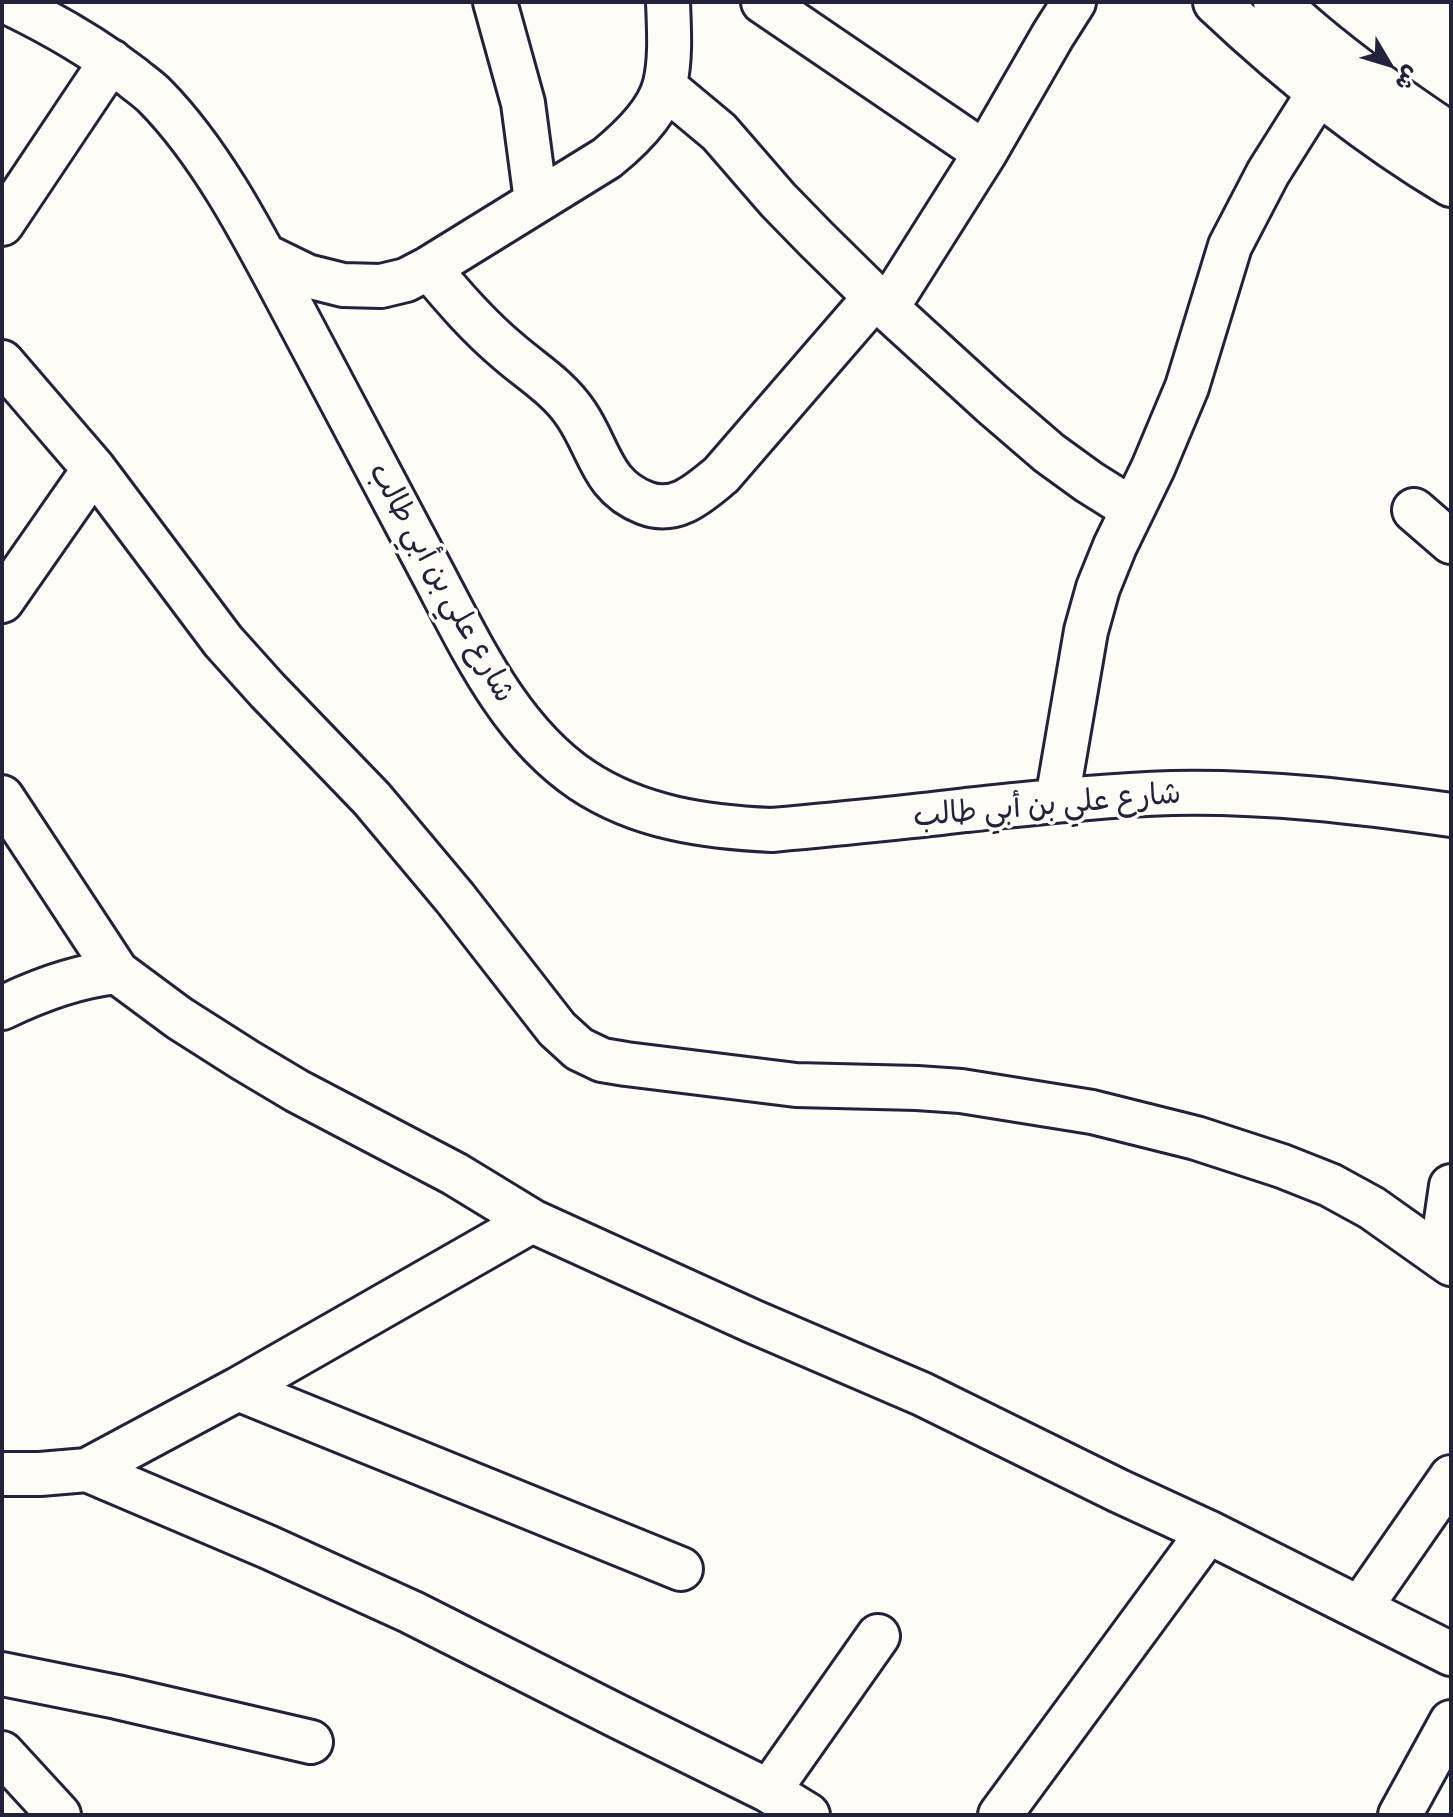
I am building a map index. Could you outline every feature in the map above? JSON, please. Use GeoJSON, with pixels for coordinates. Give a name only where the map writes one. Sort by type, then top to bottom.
{"type":"FeatureCollection","features":[{"type":"Feature","properties":{"kind":"main road"},"geometry":{"type":"LineString","coordinates":[[1216,2],[1319,92],[1396,150],[1451,184]]}},
{"type":"Feature","properties":{"kind":"main road"},"geometry":{"type":"LineString","coordinates":[[1276,2],[1347,62],[1451,136]]}},
{"type":"Feature","properties":{"kind":"street","name":"شارع علي بن أبي طالب"},"geometry":{"type":"LineString","coordinates":[[7,2],[69,34],[111,61],[153,93],[185,129],[264,255],[490,678],[519,720],[552,756],[582,780],[613,797],[661,815],[729,828],[772,830],[1057,800],[1171,793],[1231,793],[1382,805],[1451,815]]}},
{"type":"Feature","properties":{"kind":"street"},"geometry":{"type":"LineString","coordinates":[[495,2],[523,103],[536,201]]}},
{"type":"Feature","properties":{"kind":"street"},"geometry":{"type":"LineString","coordinates":[[264,255],[307,276],[343,285],[381,286],[406,280],[607,158],[630,140],[665,87],[669,43],[668,2]]}},
{"type":"Feature","properties":{"kind":"street"},"geometry":{"type":"LineString","coordinates":[[763,2],[985,153]]}},
{"type":"Feature","properties":{"kind":"street"},"geometry":{"type":"LineString","coordinates":[[429,268],[487,332],[561,394],[577,415],[603,468],[620,490],[647,504],[670,507],[694,498],[721,475],[881,302],[985,153],[1074,2]]}},
{"type":"Feature","properties":{"kind":"street"},"geometry":{"type":"LineString","coordinates":[[2,224],[111,61]]}},
{"type":"Feature","properties":{"kind":"street"},"geometry":{"type":"LineString","coordinates":[[665,87],[719,132],[778,200],[881,302],[991,403],[1049,453],[1132,509]]}},
{"type":"Feature","properties":{"kind":"street"},"geometry":{"type":"LineString","coordinates":[[1057,800],[1086,631],[1098,588],[1187,387],[1230,246],[1268,173],[1319,92]]}},
{"type":"Feature","properties":{"kind":"street"},"geometry":{"type":"LineString","coordinates":[[2,362],[94,469],[223,641],[372,799],[455,898],[557,1029],[579,1049],[602,1060],[626,1064],[796,1085],[961,1091],[1092,1112],[1196,1138],[1330,1185],[1372,1208],[1446,1260]]}},
{"type":"Feature","properties":{"kind":"street"},"geometry":{"type":"LineString","coordinates":[[2,601],[94,469]]}},
{"type":"Feature","properties":{"kind":"street"},"geometry":{"type":"LineString","coordinates":[[1414,510],[1451,542]]}},
{"type":"Feature","properties":{"kind":"street"},"geometry":{"type":"LineString","coordinates":[[2,797],[117,972],[179,1018],[258,1068],[455,1174],[532,1221],[922,1394],[1451,1654]]}},
{"type":"Feature","properties":{"kind":"street"},"geometry":{"type":"LineString","coordinates":[[2,1008],[67,981],[92,974],[117,972]]}},
{"type":"Feature","properties":{"kind":"street"},"geometry":{"type":"LineString","coordinates":[[1446,1260],[1451,1186]]}},
{"type":"Feature","properties":{"kind":"street"},"geometry":{"type":"LineString","coordinates":[[2,1474],[87,1470],[238,1389],[532,1221]]}},
{"type":"Feature","properties":{"kind":"street"},"geometry":{"type":"LineString","coordinates":[[238,1389],[681,1569]]}},
{"type":"Feature","properties":{"kind":"street"},"geometry":{"type":"LineString","coordinates":[[87,1470],[411,1612],[769,1791],[808,1815]]}},
{"type":"Feature","properties":{"kind":"street"},"geometry":{"type":"LineString","coordinates":[[1360,1608],[1451,1477]]}},
{"type":"Feature","properties":{"kind":"street"},"geometry":{"type":"LineString","coordinates":[[1000,1815],[1208,1532]]}},
{"type":"Feature","properties":{"kind":"street"},"geometry":{"type":"LineString","coordinates":[[769,1791],[878,1636]]}},
{"type":"Feature","properties":{"kind":"street"},"geometry":{"type":"LineString","coordinates":[[2,1674],[311,1742]]}},
{"type":"Feature","properties":{"kind":"street"},"geometry":{"type":"LineString","coordinates":[[1400,1815],[1451,1722]]}},
{"type":"Feature","properties":{"kind":"street"},"geometry":{"type":"LineString","coordinates":[[2,1753],[59,1815]]}}]}
